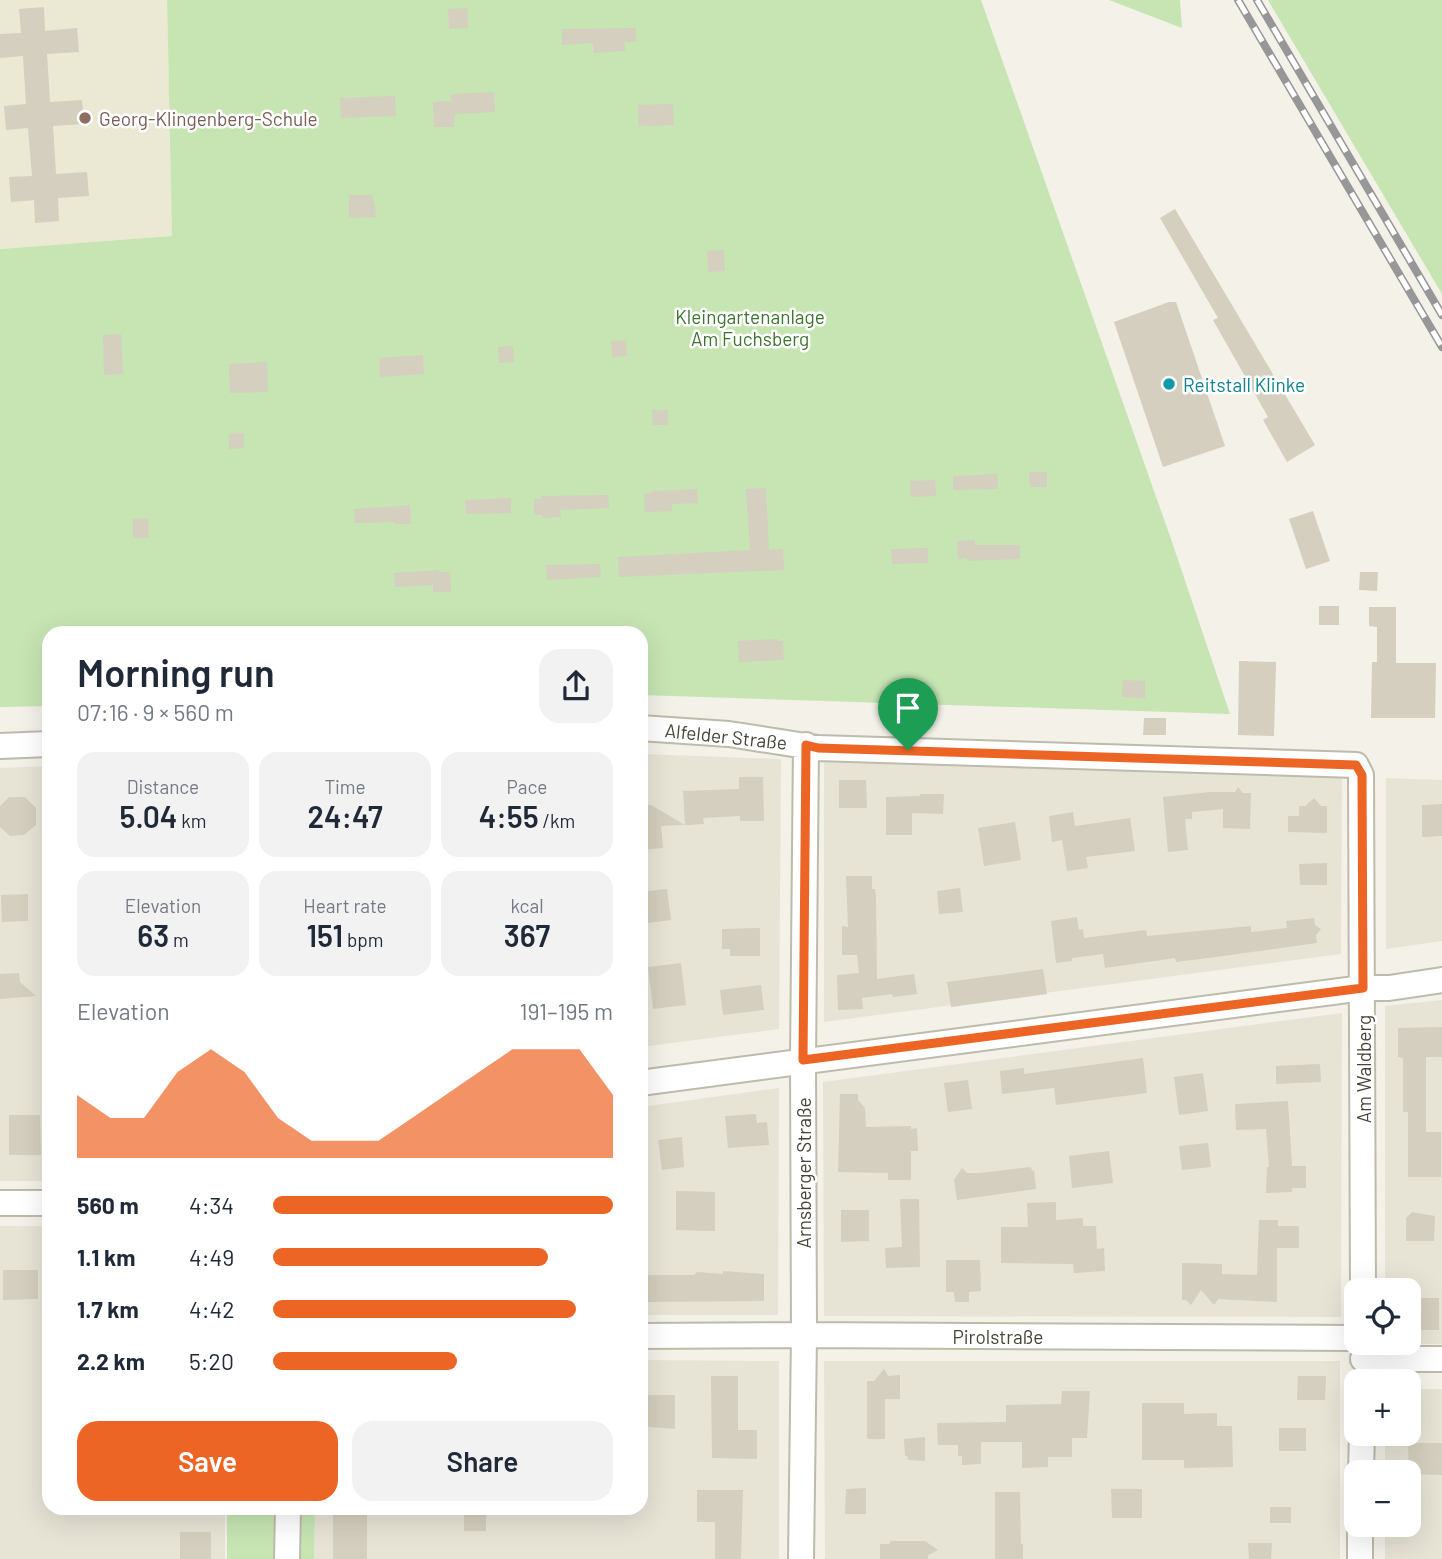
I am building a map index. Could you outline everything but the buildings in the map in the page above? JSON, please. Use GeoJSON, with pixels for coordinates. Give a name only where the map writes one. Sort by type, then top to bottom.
{"type":"FeatureCollection","features":[{"type":"Feature","properties":{"kind":"street","name":"Alfelder Straße"},"geometry":{"type":"LineString","coordinates":[[648,729],[729,734],[818,748],[1356,765]]}},
{"type":"Feature","properties":{"kind":"street"},"geometry":{"type":"LineString","coordinates":[[0,746],[42,744]]}},
{"type":"Feature","properties":{"kind":"street","name":"Arnsberger Straße"},"geometry":{"type":"LineString","coordinates":[[801,1559],[806,745]]}},
{"type":"Feature","properties":{"kind":"street","name":"Am Waldberg"},"geometry":{"type":"LineString","coordinates":[[1356,765],[1362,775],[1363,1278]]}},
{"type":"Feature","properties":{"kind":"street"},"geometry":{"type":"LineString","coordinates":[[648,1082],[1363,988],[1390,988],[1442,980]]}},
{"type":"Feature","properties":{"kind":"street"},"geometry":{"type":"LineString","coordinates":[[0,1203],[42,1203]]}},
{"type":"Feature","properties":{"kind":"street","name":"Pirolstraße"},"geometry":{"type":"LineString","coordinates":[[648,1336],[804,1335],[1344,1354]]}},
{"type":"Feature","properties":{"kind":"street","name":"Pirolstraße"},"geometry":{"type":"LineString","coordinates":[[1361,1355],[1442,1359]]}},
{"type":"Feature","properties":{"kind":"street"},"geometry":{"type":"LineString","coordinates":[[287,1559],[288,1515]]}},
{"type":"Feature","properties":{"kind":"street"},"geometry":{"type":"LineString","coordinates":[[1360,1537],[1360,1559]]}},
{"type":"Feature","properties":{"kind":"shaded area","name":"Georg-Klingenberg-Schule"},"geometry":{"type":"Polygon","coordinates":[[[0,0],[167,0],[172,236],[0,249],[0,0]]]}},
{"type":"Feature","properties":{"kind":"shaded area"},"geometry":{"type":"Polygon","coordinates":[[[648,754],[781,759],[779,1029],[648,1046],[648,754]]]}},
{"type":"Feature","properties":{"kind":"shaded area"},"geometry":{"type":"Polygon","coordinates":[[[824,761],[1342,776],[1341,954],[824,1022],[824,761]]]}},
{"type":"Feature","properties":{"kind":"shaded area"},"geometry":{"type":"Polygon","coordinates":[[[42,766],[42,1181],[0,1181],[0,768],[42,766]]]}},
{"type":"Feature","properties":{"kind":"shaded area"},"geometry":{"type":"Polygon","coordinates":[[[1386,778],[1442,780],[1442,941],[1386,949],[1386,778]]]}},
{"type":"Feature","properties":{"kind":"shaded area"},"geometry":{"type":"Polygon","coordinates":[[[1442,1000],[1442,1344],[1421,1344],[1421,1278],[1385,1278],[1385,1006],[1442,1000]]]}},
{"type":"Feature","properties":{"kind":"shaded area"},"geometry":{"type":"Polygon","coordinates":[[[1342,1013],[1341,1317],[824,1316],[823,1082],[1342,1013]]]}},
{"type":"Feature","properties":{"kind":"shaded area"},"geometry":{"type":"Polygon","coordinates":[[[779,1088],[778,1315],[648,1315],[648,1106],[779,1088]]]}},
{"type":"Feature","properties":{"kind":"shaded area"},"geometry":{"type":"Polygon","coordinates":[[[0,1226],[42,1226],[42,1515],[225,1515],[225,1559],[0,1559],[0,1226]]]}},
{"type":"Feature","properties":{"kind":"shaded area"},"geometry":{"type":"Polygon","coordinates":[[[648,1360],[779,1361],[779,1559],[314,1559],[315,1515],[648,1515],[648,1360]]]}},
{"type":"Feature","properties":{"kind":"shaded area"},"geometry":{"type":"Polygon","coordinates":[[[824,1361],[1340,1361],[1340,1559],[825,1559],[824,1361]]]}},
{"type":"Feature","properties":{"kind":"shaded area"},"geometry":{"type":"Polygon","coordinates":[[[1421,1389],[1442,1389],[1442,1559],[1385,1559],[1385,1537],[1421,1537],[1421,1460],[1385,1460],[1385,1446],[1421,1446],[1421,1389]]]}},
{"type":"Feature","properties":{"kind":"green space","name":"Kleingartenanlage Am Fuchsberg"},"geometry":{"type":"Polygon","coordinates":[[[167,0],[981,0],[1230,714],[648,695],[648,626],[42,626],[42,706],[0,707],[0,249],[172,236],[167,0]]]}},
{"type":"Feature","properties":{"kind":"green space"},"geometry":{"type":"Polygon","coordinates":[[[1109,0],[1180,0],[1182,28],[1109,0]]]}},
{"type":"Feature","properties":{"kind":"green space"},"geometry":{"type":"Polygon","coordinates":[[[1268,0],[1442,0],[1442,294],[1268,0]]]}},
{"type":"Feature","properties":{"kind":"green space"},"geometry":{"type":"Polygon","coordinates":[[[227,1515],[315,1515],[314,1559],[227,1559],[227,1515]]]}},
{"type":"Feature","properties":{"kind":"railway"},"geometry":{"type":"LineString","coordinates":[[1238,0],[1442,347]]}},
{"type":"Feature","properties":{"kind":"railway"},"geometry":{"type":"LineString","coordinates":[[1257,0],[1442,315]]}},
{"type":"Feature","properties":{"kind":"place","name":"Georg-Klingenberg-Schule"},"geometry":{"type":"Point","coordinates":[85,118]}},
{"type":"Feature","properties":{"kind":"place","name":"Reitstall Klinke"},"geometry":{"type":"Point","coordinates":[1169,384]}},
{"type":"Feature","properties":{"kind":"route"},"geometry":{"type":"LineString","coordinates":[[806,745],[818,748],[908,750],[1356,765],[1362,775],[1363,988],[803,1060],[806,745]]}}]}
